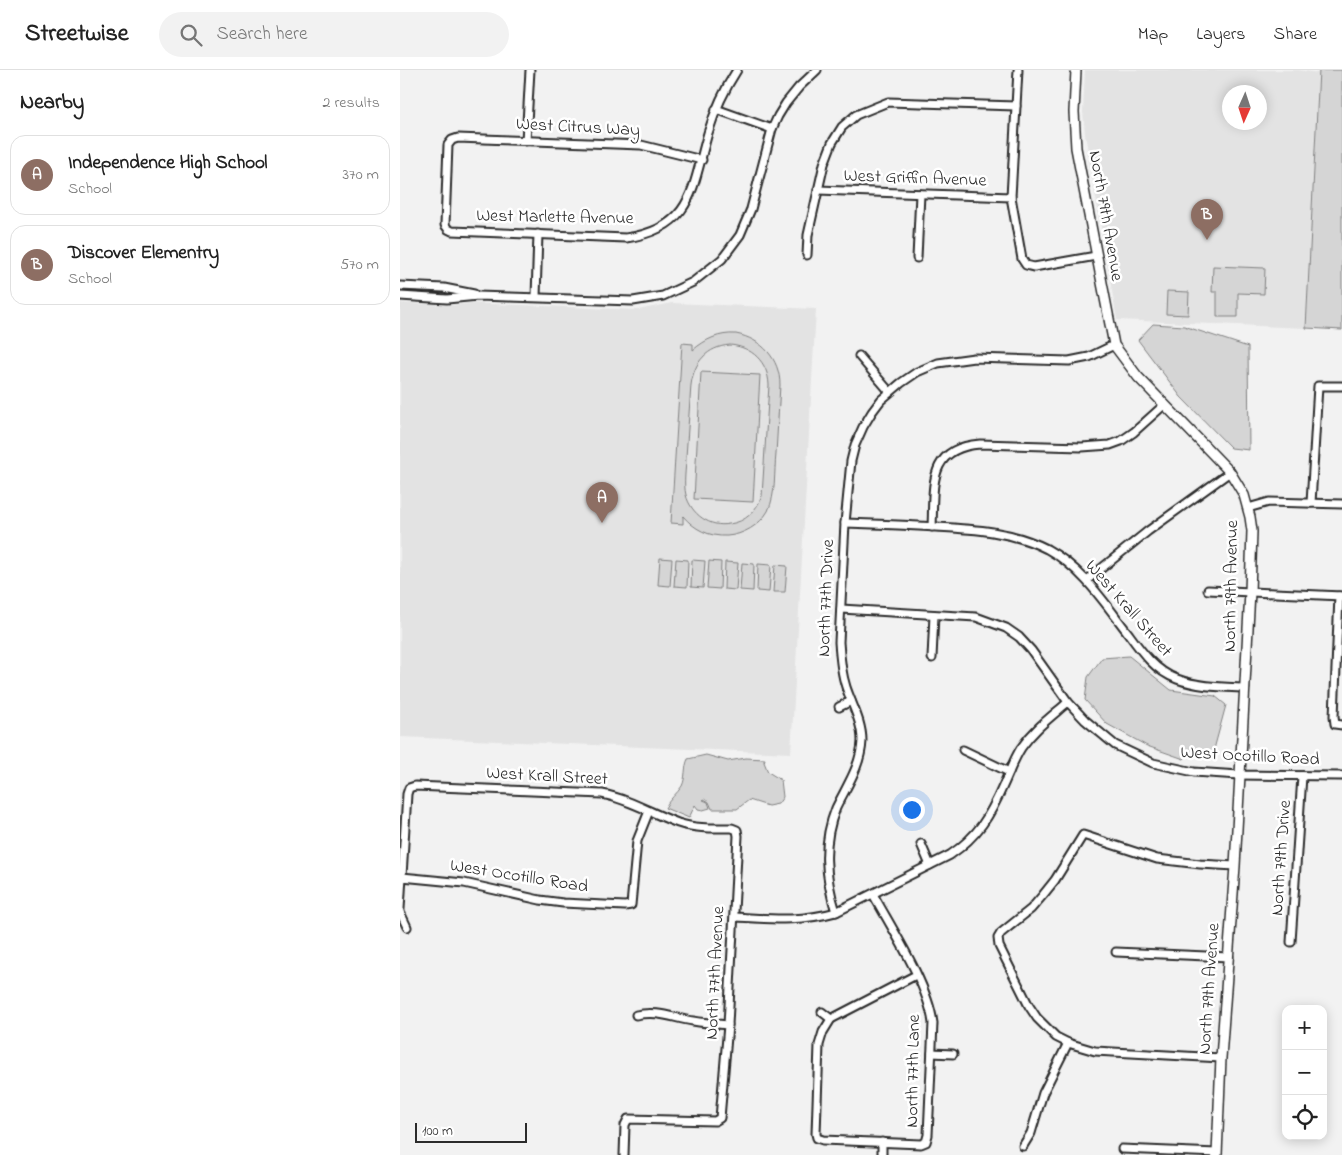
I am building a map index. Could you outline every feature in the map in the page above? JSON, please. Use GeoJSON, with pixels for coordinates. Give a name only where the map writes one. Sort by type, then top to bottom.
{"type":"FeatureCollection","features":[{"type":"Feature","properties":{"kind":"street"},"geometry":{"type":"LineString","coordinates":[[526,140],[530,70]]}},
{"type":"Feature","properties":{"kind":"street","name":"West Marlette Avenue"},"geometry":{"type":"LineString","coordinates":[[448,229],[452,231],[626,238],[642,236],[659,229],[682,210],[690,198],[696,184],[716,109],[726,86],[737,70]]}},
{"type":"Feature","properties":{"kind":"street"},"geometry":{"type":"LineString","coordinates":[[400,296],[447,299],[478,296],[618,301],[648,299],[676,291],[706,273],[722,260],[734,244],[746,224],[758,186],[772,129],[786,104],[799,87],[817,70]]}},
{"type":"Feature","properties":{"kind":"street"},"geometry":{"type":"LineString","coordinates":[[1018,70],[1011,197],[1022,259],[1026,266],[1034,267],[1096,256]]}},
{"type":"Feature","properties":{"kind":"street","name":"North 79th Avenue"},"geometry":{"type":"LineString","coordinates":[[1076,70],[1074,112],[1076,148],[1114,345],[1138,377],[1230,472],[1244,495],[1252,531],[1245,688],[1235,866],[1221,1058],[1217,1154]]}},
{"type":"Feature","properties":{"kind":"street"},"geometry":{"type":"LineString","coordinates":[[807,255],[808,235],[824,164],[832,142],[842,127],[856,114],[888,102],[1016,106]]}},
{"type":"Feature","properties":{"kind":"street"},"geometry":{"type":"LineString","coordinates":[[716,109],[772,129]]}},
{"type":"Feature","properties":{"kind":"street","name":"West Citrus Way"},"geometry":{"type":"LineString","coordinates":[[448,229],[445,225],[448,145],[452,140],[458,138],[641,145],[702,160]]}},
{"type":"Feature","properties":{"kind":"street","name":"West Griffin Avenue"},"geometry":{"type":"LineString","coordinates":[[818,190],[1011,197]]}},
{"type":"Feature","properties":{"kind":"street"},"geometry":{"type":"LineString","coordinates":[[917,258],[920,194]]}},
{"type":"Feature","properties":{"kind":"street"},"geometry":{"type":"LineString","coordinates":[[536,298],[538,234]]}},
{"type":"Feature","properties":{"kind":"street"},"geometry":{"type":"LineString","coordinates":[[400,286],[444,288],[478,296]]}},
{"type":"Feature","properties":{"kind":"street","name":"North 77th Drive"},"geometry":{"type":"LineString","coordinates":[[836,912],[828,889],[826,850],[836,810],[860,758],[862,741],[860,724],[840,666],[840,610],[848,478],[856,445],[872,412],[889,391],[917,372],[938,363],[954,359],[1002,358],[1068,361],[1089,357],[1114,345]]}},
{"type":"Feature","properties":{"kind":"street"},"geometry":{"type":"LineString","coordinates":[[859,356],[889,391]]}},
{"type":"Feature","properties":{"kind":"street"},"geometry":{"type":"LineString","coordinates":[[1311,503],[1318,386],[1342,386]]}},
{"type":"Feature","properties":{"kind":"street"},"geometry":{"type":"LineString","coordinates":[[932,527],[935,477],[940,464],[947,454],[956,448],[980,444],[1082,447],[1110,445],[1121,441],[1134,432],[1164,405]]}},
{"type":"Feature","properties":{"kind":"street"},"geometry":{"type":"LineString","coordinates":[[1087,580],[1148,531],[1230,472]]}},
{"type":"Feature","properties":{"kind":"street"},"geometry":{"type":"LineString","coordinates":[[1248,508],[1268,502],[1342,504]]}},
{"type":"Feature","properties":{"kind":"street","name":"West Krall Street"},"geometry":{"type":"LineString","coordinates":[[845,523],[994,531],[1028,541],[1054,553],[1087,580],[1140,649],[1162,672],[1177,680],[1195,684],[1245,688]]}},
{"type":"Feature","properties":{"kind":"street"},"geometry":{"type":"LineString","coordinates":[[1208,590],[1341,596],[1334,716],[1339,724]]}},
{"type":"Feature","properties":{"kind":"street","name":"West Ocotillo Road"},"geometry":{"type":"LineString","coordinates":[[840,610],[976,617],[1006,628],[1019,636],[1068,702],[1101,735],[1133,755],[1153,763],[1194,772],[1239,775],[1342,776]]}},
{"type":"Feature","properties":{"kind":"street"},"geometry":{"type":"LineString","coordinates":[[932,658],[934,615]]}},
{"type":"Feature","properties":{"kind":"street"},"geometry":{"type":"LineString","coordinates":[[839,706],[851,701]]}},
{"type":"Feature","properties":{"kind":"street"},"geometry":{"type":"LineString","coordinates":[[735,917],[797,920],[816,918],[836,912],[950,855],[967,844],[977,832],[998,799],[1020,750],[1035,730],[1068,702]]}},
{"type":"Feature","properties":{"kind":"street"},"geometry":{"type":"LineString","coordinates":[[963,750],[1009,772]]}},
{"type":"Feature","properties":{"kind":"street","name":"North 79th Drive"},"geometry":{"type":"LineString","coordinates":[[1292,942],[1302,776]]}},
{"type":"Feature","properties":{"kind":"street","name":"West Krall Street"},"geometry":{"type":"LineString","coordinates":[[402,834],[406,794],[409,788],[415,786],[602,794],[619,798],[680,823],[737,830]]}},
{"type":"Feature","properties":{"kind":"street","name":"West Ocotillo Road"},"geometry":{"type":"LineString","coordinates":[[402,877],[464,883],[540,900],[563,903],[631,905],[638,841],[649,811]]}},
{"type":"Feature","properties":{"kind":"street","name":"North 77th Avenue"},"geometry":{"type":"LineString","coordinates":[[624,1155],[625,1125],[628,1119],[715,1121],[720,1118],[735,917],[737,830]]}},
{"type":"Feature","properties":{"kind":"street"},"geometry":{"type":"LineString","coordinates":[[402,834],[400,911],[407,927]]}},
{"type":"Feature","properties":{"kind":"street"},"geometry":{"type":"LineString","coordinates":[[1221,1058],[1095,1051],[1068,1043],[1051,1032],[1036,1018],[999,946],[998,938],[1001,933],[1031,909],[1055,880],[1083,835],[1157,859],[1235,866]]}},
{"type":"Feature","properties":{"kind":"street"},"geometry":{"type":"LineString","coordinates":[[921,844],[930,865]]}},
{"type":"Feature","properties":{"kind":"street","name":"North 77th Lane"},"geometry":{"type":"LineString","coordinates":[[873,894],[932,1009],[933,1023],[928,1135],[926,1142],[921,1144],[882,1142],[882,1155]]}},
{"type":"Feature","properties":{"kind":"street"},"geometry":{"type":"LineString","coordinates":[[1116,952],[1229,957]]}},
{"type":"Feature","properties":{"kind":"street"},"geometry":{"type":"LineString","coordinates":[[882,1142],[823,1140],[817,1138],[819,1045],[823,1032],[831,1019],[916,975]]}},
{"type":"Feature","properties":{"kind":"street"},"geometry":{"type":"LineString","coordinates":[[822,1012],[831,1019]]}},
{"type":"Feature","properties":{"kind":"street"},"geometry":{"type":"LineString","coordinates":[[636,1015],[647,1013],[664,1014],[692,1021],[728,1026]]}},
{"type":"Feature","properties":{"kind":"street"},"geometry":{"type":"LineString","coordinates":[[1023,1146],[1031,1133],[1043,1093],[1068,1043]]}},
{"type":"Feature","properties":{"kind":"street"},"geometry":{"type":"LineString","coordinates":[[932,1053],[953,1054]]}},
{"type":"Feature","properties":{"kind":"street"},"geometry":{"type":"LineString","coordinates":[[1122,1149],[1217,1154]]}},
{"type":"Feature","properties":{"kind":"shaded area"},"geometry":{"type":"Polygon","coordinates":[[[1085,70],[1298,70],[1319,73],[1306,328],[1117,320],[1085,134],[1083,112],[1085,70]]]}},
{"type":"Feature","properties":{"kind":"shaded area"},"geometry":{"type":"Polygon","coordinates":[[[1319,70],[1342,70],[1342,330],[1306,328],[1319,70]]]}},
{"type":"Feature","properties":{"kind":"shaded area"},"geometry":{"type":"Polygon","coordinates":[[[1213,266],[1265,268],[1264,294],[1238,293],[1238,317],[1217,317],[1217,292],[1212,292],[1213,266]]]}},
{"type":"Feature","properties":{"kind":"shaded area"},"geometry":{"type":"Polygon","coordinates":[[[1167,291],[1189,292],[1188,315],[1166,314],[1167,291]]]}},
{"type":"Feature","properties":{"kind":"shaded area"},"geometry":{"type":"Polygon","coordinates":[[[400,303],[454,305],[471,303],[638,310],[672,303],[816,309],[791,753],[400,737],[400,303]]]}},
{"type":"Feature","properties":{"kind":"shaded area"},"geometry":{"type":"Polygon","coordinates":[[[1153,324],[1184,326],[1248,347],[1249,450],[1231,448],[1181,397],[1138,340],[1153,324]]]}},
{"type":"Feature","properties":{"kind":"shaded area"},"geometry":{"type":"Polygon","coordinates":[[[736,334],[754,340],[761,345],[768,352],[777,367],[780,385],[774,483],[768,511],[756,525],[733,535],[720,536],[702,531],[683,516],[683,524],[671,523],[682,343],[693,344],[693,350],[713,338],[736,334]],[[722,346],[708,352],[695,369],[691,385],[685,476],[686,495],[697,514],[708,522],[722,525],[735,523],[750,515],[762,496],[768,377],[766,369],[757,357],[752,352],[738,346],[722,346]]]}},
{"type":"Feature","properties":{"kind":"shaded area"},"geometry":{"type":"Polygon","coordinates":[[[701,372],[760,375],[753,502],[694,499],[701,372]]]}},
{"type":"Feature","properties":{"kind":"shaded area"},"geometry":{"type":"Polygon","coordinates":[[[660,558],[672,559],[670,586],[658,585],[660,558]]]}},
{"type":"Feature","properties":{"kind":"shaded area"},"geometry":{"type":"Polygon","coordinates":[[[676,559],[688,560],[687,587],[674,586],[676,559]]]}},
{"type":"Feature","properties":{"kind":"shaded area"},"geometry":{"type":"Polygon","coordinates":[[[692,560],[705,561],[703,588],[691,587],[692,560]]]}},
{"type":"Feature","properties":{"kind":"shaded area"},"geometry":{"type":"Polygon","coordinates":[[[709,561],[721,562],[720,589],[707,588],[709,561]]]}},
{"type":"Feature","properties":{"kind":"shaded area"},"geometry":{"type":"Polygon","coordinates":[[[725,562],[738,563],[736,590],[724,589],[725,562]]]}},
{"type":"Feature","properties":{"kind":"shaded area"},"geometry":{"type":"Polygon","coordinates":[[[742,563],[754,564],[753,591],[740,590],[742,563]]]}},
{"type":"Feature","properties":{"kind":"shaded area"},"geometry":{"type":"Polygon","coordinates":[[[758,564],[771,565],[769,592],[757,591],[758,564]]]}},
{"type":"Feature","properties":{"kind":"shaded area"},"geometry":{"type":"Polygon","coordinates":[[[775,565],[787,566],[785,592],[773,592],[775,565]]]}},
{"type":"Feature","properties":{"kind":"shaded area"},"geometry":{"type":"Polygon","coordinates":[[[1129,656],[1171,690],[1215,696],[1226,705],[1213,753],[1192,750],[1184,759],[1147,746],[1107,724],[1085,700],[1088,677],[1102,658],[1129,656]]]}},
{"type":"Feature","properties":{"kind":"shaded area"},"geometry":{"type":"Polygon","coordinates":[[[706,755],[728,761],[746,758],[765,759],[764,762],[768,772],[781,780],[783,797],[778,804],[768,806],[749,800],[737,809],[712,809],[709,802],[704,799],[708,802],[710,808],[698,809],[695,805],[689,818],[665,808],[682,786],[688,759],[706,755]]]}},
{"type":"Feature","properties":{"kind":"place","name":"Discover Elementry"},"geometry":{"type":"Point","coordinates":[1207,240]}},
{"type":"Feature","properties":{"kind":"place","name":"Independence High School"},"geometry":{"type":"Point","coordinates":[602,523]}}]}
